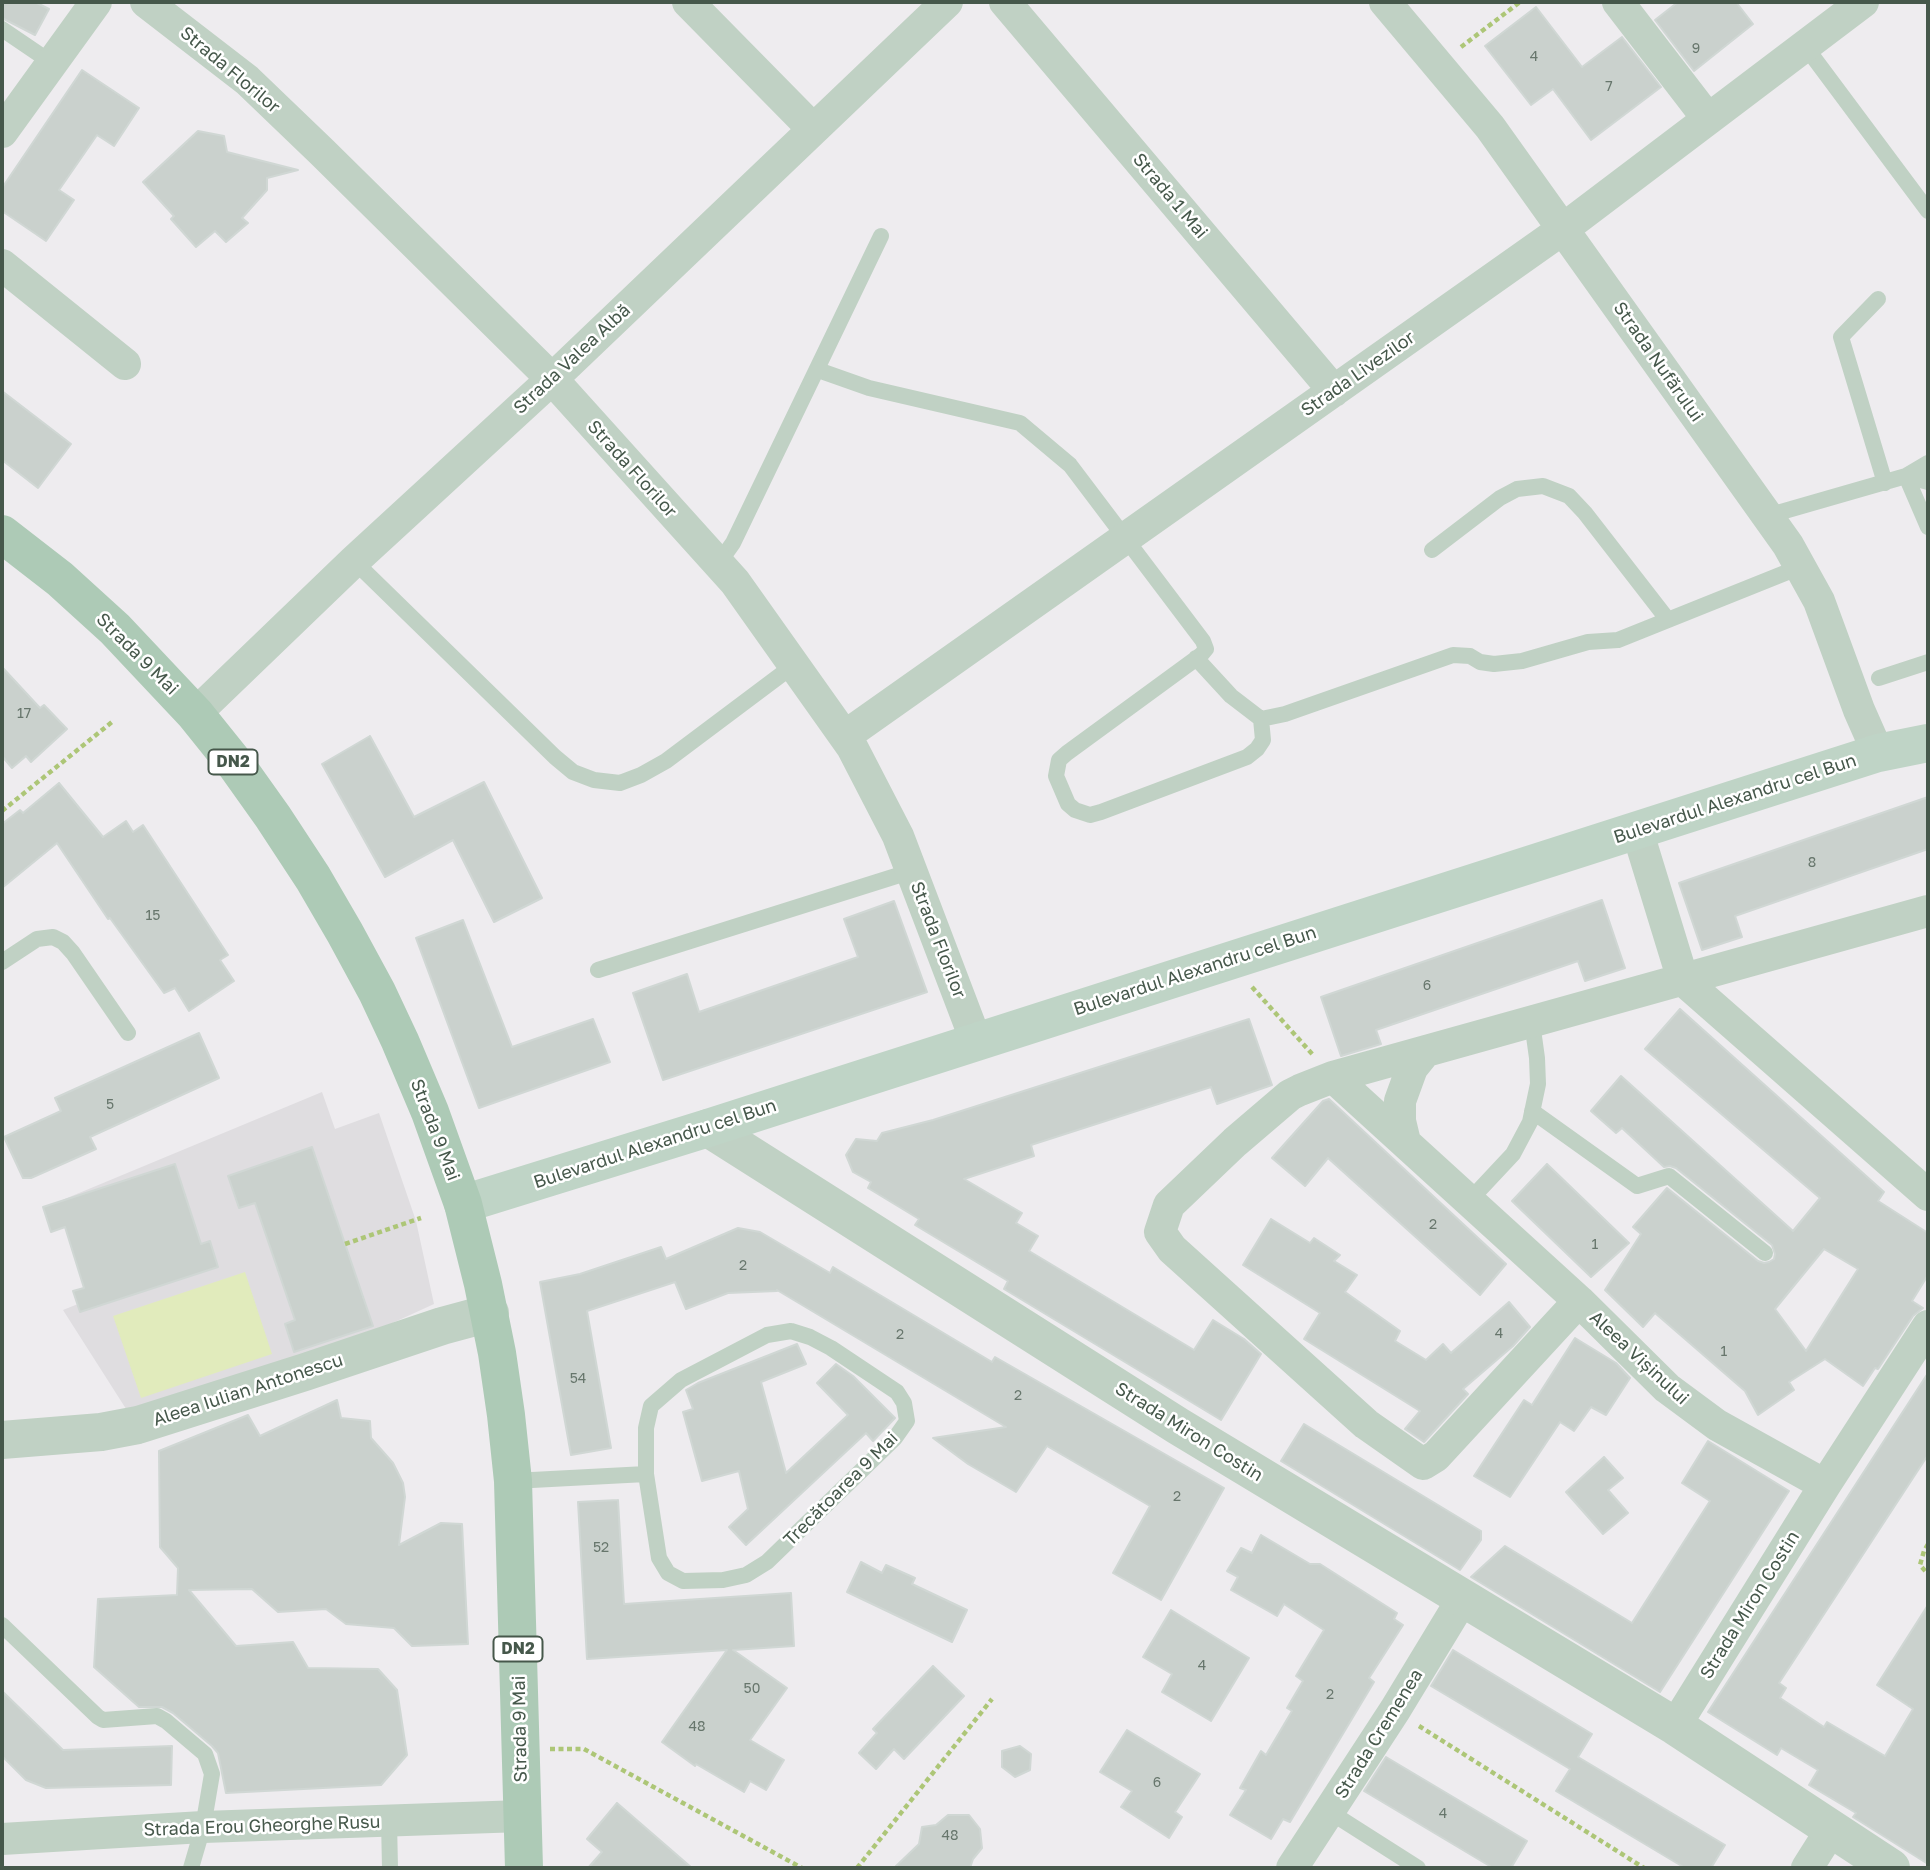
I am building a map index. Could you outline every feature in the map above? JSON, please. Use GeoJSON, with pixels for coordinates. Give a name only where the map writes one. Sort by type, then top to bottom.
{"type":"FeatureCollection","features":[{"type":"Feature","properties":{"kind":"main road","name":"Strada 9 Mai"},"geometry":{"type":"LineString","coordinates":[[2,534],[60,579],[115,629],[195,714],[236,765],[274,817],[345,933],[377,992],[430,1112],[463,1204],[490,1313],[506,1415],[513,1481],[524,1868]]}},
{"type":"Feature","properties":{"kind":"main road","name":"Bulevardul Alexandru cel Bun"},"geometry":{"type":"LineString","coordinates":[[463,1204],[1878,753],[1928,743]]}},
{"type":"Feature","properties":{"kind":"street"},"geometry":{"type":"LineString","coordinates":[[2,132],[96,2]]}},
{"type":"Feature","properties":{"kind":"street","name":"Strada Florilor"},"geometry":{"type":"LineString","coordinates":[[146,2],[247,80],[322,152],[552,379],[735,582],[852,747],[898,836],[976,1041]]}},
{"type":"Feature","properties":{"kind":"street"},"geometry":{"type":"LineString","coordinates":[[688,2],[813,129]]}},
{"type":"Feature","properties":{"kind":"street","name":"Strada Valea Albă"},"geometry":{"type":"LineString","coordinates":[[195,714],[354,561],[552,379],[947,2]]}},
{"type":"Feature","properties":{"kind":"street","name":"Strada 1 Mai"},"geometry":{"type":"LineString","coordinates":[[1005,2],[1334,391]]}},
{"type":"Feature","properties":{"kind":"street","name":"Strada Nufărului"},"geometry":{"type":"LineString","coordinates":[[1385,2],[1490,127],[1788,545],[1819,601],[1859,710],[1878,753]]}},
{"type":"Feature","properties":{"kind":"street"},"geometry":{"type":"LineString","coordinates":[[1618,2],[1708,119]]}},
{"type":"Feature","properties":{"kind":"street","name":"Strada Livezilor"},"geometry":{"type":"LineString","coordinates":[[845,736],[1563,229],[1863,2]]}},
{"type":"Feature","properties":{"kind":"street"},"geometry":{"type":"LineString","coordinates":[[2,265],[125,364]]}},
{"type":"Feature","properties":{"kind":"street"},"geometry":{"type":"LineString","coordinates":[[1637,830],[1683,980],[1928,1195]]}},
{"type":"Feature","properties":{"kind":"street"},"geometry":{"type":"LineString","coordinates":[[1578,1301],[1436,1456],[1423,1464],[1366,1424],[1172,1249],[1160,1232],[1169,1205],[1235,1142],[1290,1095],[1334,1077],[1928,911]]}},
{"type":"Feature","properties":{"kind":"street"},"geometry":{"type":"LineString","coordinates":[[1405,1142],[1400,1121],[1400,1101],[1412,1068],[1425,1052]]}},
{"type":"Feature","properties":{"kind":"street","name":"Aleea Vișinului"},"geometry":{"type":"LineString","coordinates":[[1334,1077],[1578,1301],[1667,1388],[1717,1424],[1825,1485]]}},
{"type":"Feature","properties":{"kind":"street","name":"Strada Miron Costin"},"geometry":{"type":"LineString","coordinates":[[708,1128],[1178,1426],[1675,1726],[1891,1868]]}},
{"type":"Feature","properties":{"kind":"street","name":"Aleea Iulian Antonescu"},"geometry":{"type":"LineString","coordinates":[[2,1440],[101,1432],[138,1425],[442,1326],[490,1313]]}},
{"type":"Feature","properties":{"kind":"street"},"geometry":{"type":"LineString","coordinates":[[1825,1485],[1928,1326]]}},
{"type":"Feature","properties":{"kind":"street","name":"Strada Miron Costin"},"geometry":{"type":"LineString","coordinates":[[1675,1726],[1825,1485]]}},
{"type":"Feature","properties":{"kind":"street","name":"Strada Cremenea"},"geometry":{"type":"LineString","coordinates":[[1292,1868],[1395,1710],[1463,1598]]}},
{"type":"Feature","properties":{"kind":"street","name":"Strada Erou Gheorghe Rusu"},"geometry":{"type":"LineString","coordinates":[[2,1839],[203,1827],[522,1816]]}},
{"type":"Feature","properties":{"kind":"street"},"geometry":{"type":"LineString","coordinates":[[1807,1868],[1831,1830]]}},
{"type":"Feature","properties":{"kind":"lane"},"geometry":{"type":"LineString","coordinates":[[2,29],[52,63]]}},
{"type":"Feature","properties":{"kind":"lane"},"geometry":{"type":"LineString","coordinates":[[1805,46],[1928,211]]}},
{"type":"Feature","properties":{"kind":"lane"},"geometry":{"type":"LineString","coordinates":[[718,564],[733,543],[881,236]]}},
{"type":"Feature","properties":{"kind":"lane"},"geometry":{"type":"LineString","coordinates":[[1878,299],[1841,337],[1885,483]]}},
{"type":"Feature","properties":{"kind":"lane"},"geometry":{"type":"LineString","coordinates":[[818,370],[869,388],[1020,423],[1070,465],[1203,641],[1206,649],[1196,658],[1059,760],[1056,776],[1068,804],[1075,810],[1090,815],[1101,812],[1247,757],[1257,749],[1263,740],[1261,719],[1231,696],[1196,658]]}},
{"type":"Feature","properties":{"kind":"lane"},"geometry":{"type":"LineString","coordinates":[[1767,516],[1885,483],[1906,476],[1928,463]]}},
{"type":"Feature","properties":{"kind":"lane"},"geometry":{"type":"LineString","coordinates":[[1906,476],[1928,481]]}},
{"type":"Feature","properties":{"kind":"lane"},"geometry":{"type":"LineString","coordinates":[[1906,476],[1928,527]]}},
{"type":"Feature","properties":{"kind":"lane"},"geometry":{"type":"LineString","coordinates":[[1432,550],[1500,498],[1517,489],[1543,486],[1569,496],[1585,513],[1668,620]]}},
{"type":"Feature","properties":{"kind":"lane"},"geometry":{"type":"LineString","coordinates":[[354,561],[555,757],[573,772],[594,780],[620,783],[666,761],[794,665]]}},
{"type":"Feature","properties":{"kind":"lane"},"geometry":{"type":"LineString","coordinates":[[1261,719],[1285,714],[1453,655],[1469,656],[1480,662],[1494,664],[1522,661],[1588,642],[1618,640],[1800,567]]}},
{"type":"Feature","properties":{"kind":"lane"},"geometry":{"type":"LineString","coordinates":[[1879,678],[1928,661]]}},
{"type":"Feature","properties":{"kind":"lane"},"geometry":{"type":"LineString","coordinates":[[598,970],[912,871]]}},
{"type":"Feature","properties":{"kind":"lane"},"geometry":{"type":"LineString","coordinates":[[2,961],[37,939],[53,937],[63,942],[128,1034]]}},
{"type":"Feature","properties":{"kind":"lane"},"geometry":{"type":"LineString","coordinates":[[1469,1201],[1513,1154],[1530,1122],[1538,1084],[1532,1022]]}},
{"type":"Feature","properties":{"kind":"lane"},"geometry":{"type":"LineString","coordinates":[[1532,1111],[1637,1186],[1669,1176],[1765,1253]]}},
{"type":"Feature","properties":{"kind":"lane","name":"Trecătoarea 9 Mai"},"geometry":{"type":"LineString","coordinates":[[791,1331],[810,1337],[897,1392],[904,1403],[907,1421],[895,1438],[767,1563],[746,1575],[723,1580],[683,1581],[668,1573],[659,1558],[646,1474],[646,1428],[651,1406],[681,1380],[767,1335],[791,1331]]}},
{"type":"Feature","properties":{"kind":"lane"},"geometry":{"type":"LineString","coordinates":[[513,1481],[646,1474]]}},
{"type":"Feature","properties":{"kind":"lane"},"geometry":{"type":"LineString","coordinates":[[2,1625],[98,1717],[103,1720],[158,1716],[205,1754],[212,1774],[203,1827],[191,1868]]}},
{"type":"Feature","properties":{"kind":"lane"},"geometry":{"type":"LineString","coordinates":[[1330,1812],[1418,1868]]}},
{"type":"Feature","properties":{"kind":"lane"},"geometry":{"type":"LineString","coordinates":[[389,1821],[390,1868]]}},
{"type":"Feature","properties":{"kind":"path"},"geometry":{"type":"LineString","coordinates":[[1438,65],[1520,2]]}},
{"type":"Feature","properties":{"kind":"path"},"geometry":{"type":"LineString","coordinates":[[2,811],[112,722]]}},
{"type":"Feature","properties":{"kind":"path"},"geometry":{"type":"LineString","coordinates":[[1228,961],[1334,1077]]}},
{"type":"Feature","properties":{"kind":"path"},"geometry":{"type":"LineString","coordinates":[[345,1244],[421,1219]]}},
{"type":"Feature","properties":{"kind":"path"},"geometry":{"type":"LineString","coordinates":[[1928,1544],[1920,1565],[1928,1574]]}},
{"type":"Feature","properties":{"kind":"path"},"geometry":{"type":"LineString","coordinates":[[857,1868],[992,1699]]}},
{"type":"Feature","properties":{"kind":"path"},"geometry":{"type":"LineString","coordinates":[[1395,1710],[1644,1868]]}},
{"type":"Feature","properties":{"kind":"path"},"geometry":{"type":"LineString","coordinates":[[521,1749],[584,1749],[802,1868]]}},
{"type":"Feature","properties":{"kind":"shaded area"},"geometry":{"type":"Polygon","coordinates":[[[322,1092],[335,1129],[379,1113],[416,1221],[434,1304],[375,1331],[128,1412],[63,1310],[78,1304],[73,1291],[84,1287],[65,1228],[51,1232],[43,1208],[322,1092]]]}},
{"type":"Feature","properties":{"kind":"green space"},"geometry":{"type":"Polygon","coordinates":[[[245,1272],[272,1354],[141,1398],[113,1316],[245,1272]]]}},
{"type":"Feature","properties":{"kind":"building"},"geometry":{"type":"Polygon","coordinates":[[[2,2],[35,2],[49,9],[35,35],[2,18],[2,2]]]}},
{"type":"Feature","properties":{"kind":"building"},"geometry":{"type":"Polygon","coordinates":[[[1678,2],[1736,2],[1753,24],[1694,71],[1655,20],[1678,2]]]}},
{"type":"Feature","properties":{"kind":"building"},"geometry":{"type":"Polygon","coordinates":[[[1536,7],[1582,67],[1622,37],[1661,87],[1591,140],[1553,89],[1531,105],[1485,46],[1536,7]]]}},
{"type":"Feature","properties":{"kind":"building"},"geometry":{"type":"Polygon","coordinates":[[[82,70],[139,108],[114,146],[97,135],[59,190],[74,200],[46,241],[2,211],[2,188],[82,70]]]}},
{"type":"Feature","properties":{"kind":"building"},"geometry":{"type":"Polygon","coordinates":[[[198,131],[224,136],[227,152],[298,170],[267,178],[267,190],[242,218],[248,223],[226,242],[215,231],[196,247],[171,219],[174,216],[143,182],[198,131]]]}},
{"type":"Feature","properties":{"kind":"building"},"geometry":{"type":"Polygon","coordinates":[[[2,391],[71,444],[38,488],[2,460],[2,391]]]}},
{"type":"Feature","properties":{"kind":"building"},"geometry":{"type":"Polygon","coordinates":[[[2,667],[40,708],[44,705],[67,729],[31,762],[26,756],[12,768],[2,756],[2,667]]]}},
{"type":"Feature","properties":{"kind":"building"},"geometry":{"type":"Polygon","coordinates":[[[370,736],[414,817],[484,782],[542,898],[494,922],[453,840],[385,877],[322,764],[370,736]]]}},
{"type":"Feature","properties":{"kind":"building"},"geometry":{"type":"Polygon","coordinates":[[[59,783],[103,837],[126,821],[133,832],[143,825],[228,955],[220,960],[234,981],[189,1011],[175,988],[164,993],[110,918],[108,919],[57,843],[2,888],[2,824],[20,810],[23,813],[59,783]]]}},
{"type":"Feature","properties":{"kind":"building"},"geometry":{"type":"Polygon","coordinates":[[[1928,797],[1928,849],[1735,916],[1742,937],[1702,950],[1679,883],[1928,797]]]}},
{"type":"Feature","properties":{"kind":"building"},"geometry":{"type":"Polygon","coordinates":[[[1602,900],[1625,968],[1585,981],[1578,961],[1376,1030],[1381,1044],[1341,1056],[1321,997],[1602,900]]]}},
{"type":"Feature","properties":{"kind":"building"},"geometry":{"type":"Polygon","coordinates":[[[894,901],[927,992],[663,1080],[633,993],[687,974],[699,1012],[858,957],[844,919],[894,901]]]}},
{"type":"Feature","properties":{"kind":"building"},"geometry":{"type":"Polygon","coordinates":[[[463,920],[512,1047],[593,1019],[610,1062],[479,1108],[416,938],[463,920]]]}},
{"type":"Feature","properties":{"kind":"building"},"geometry":{"type":"Polygon","coordinates":[[[1680,1009],[1884,1192],[1878,1201],[1928,1233],[1928,1275],[1912,1301],[1923,1308],[1913,1316],[1878,1369],[1875,1368],[1863,1386],[1825,1359],[1789,1382],[1794,1390],[1758,1415],[1745,1391],[1655,1313],[1643,1327],[1605,1290],[1641,1234],[1633,1227],[1667,1188],[1758,1261],[1769,1262],[1774,1259],[1775,1254],[1772,1245],[1676,1168],[1664,1167],[1622,1128],[1616,1133],[1591,1111],[1621,1076],[1793,1231],[1820,1198],[1645,1049],[1680,1009]],[[1824,1249],[1775,1309],[1806,1351],[1858,1269],[1824,1249]]]}},
{"type":"Feature","properties":{"kind":"building"},"geometry":{"type":"Polygon","coordinates":[[[1249,1019],[1272,1085],[1217,1104],[1211,1087],[1031,1145],[1034,1156],[964,1179],[1022,1213],[1016,1223],[1038,1236],[1029,1251],[1194,1350],[1213,1320],[1244,1339],[1261,1354],[1221,1420],[1004,1289],[1008,1281],[915,1225],[919,1219],[868,1188],[871,1182],[853,1172],[846,1155],[856,1139],[877,1141],[882,1133],[933,1120],[1249,1019]]]}},
{"type":"Feature","properties":{"kind":"building"},"geometry":{"type":"Polygon","coordinates":[[[199,1033],[219,1078],[90,1137],[96,1149],[31,1178],[23,1178],[4,1137],[61,1111],[55,1098],[199,1033]]]}},
{"type":"Feature","properties":{"kind":"building"},"geometry":{"type":"Polygon","coordinates":[[[1329,1099],[1506,1264],[1480,1295],[1328,1158],[1305,1186],[1272,1158],[1323,1101],[1329,1099]]]}},
{"type":"Feature","properties":{"kind":"building"},"geometry":{"type":"Polygon","coordinates":[[[312,1147],[373,1326],[294,1352],[285,1324],[295,1320],[255,1203],[239,1208],[228,1176],[312,1147]]]}},
{"type":"Feature","properties":{"kind":"building"},"geometry":{"type":"Polygon","coordinates":[[[175,1164],[201,1244],[210,1241],[218,1267],[80,1312],[73,1291],[84,1288],[65,1227],[51,1232],[43,1207],[175,1164]]]}},
{"type":"Feature","properties":{"kind":"building"},"geometry":{"type":"Polygon","coordinates":[[[1547,1164],[1629,1243],[1591,1277],[1512,1201],[1547,1164]]]}},
{"type":"Feature","properties":{"kind":"building"},"geometry":{"type":"Polygon","coordinates":[[[1271,1219],[1310,1243],[1314,1238],[1340,1255],[1334,1261],[1357,1275],[1345,1292],[1400,1331],[1395,1341],[1426,1360],[1443,1344],[1451,1353],[1509,1302],[1530,1327],[1513,1346],[1463,1389],[1468,1394],[1424,1442],[1405,1429],[1420,1411],[1304,1339],[1320,1313],[1243,1265],[1271,1219]]]}},
{"type":"Feature","properties":{"kind":"building"},"geometry":{"type":"Polygon","coordinates":[[[738,1228],[760,1232],[830,1273],[833,1267],[992,1362],[995,1357],[1224,1488],[1161,1600],[1113,1573],[1150,1506],[1047,1446],[1016,1492],[968,1464],[933,1438],[1006,1427],[777,1290],[728,1293],[686,1309],[675,1282],[587,1311],[611,1448],[571,1455],[540,1282],[580,1274],[661,1247],[666,1259],[738,1228]]]}},
{"type":"Feature","properties":{"kind":"building"},"geometry":{"type":"Polygon","coordinates":[[[1575,1338],[1616,1363],[1630,1378],[1606,1415],[1591,1407],[1574,1431],[1560,1422],[1510,1497],[1474,1476],[1524,1400],[1532,1405],[1575,1338]]]}},
{"type":"Feature","properties":{"kind":"building"},"geometry":{"type":"Polygon","coordinates":[[[797,1344],[806,1364],[761,1382],[786,1473],[848,1415],[817,1383],[836,1364],[853,1376],[895,1418],[873,1441],[866,1433],[746,1545],[729,1527],[748,1509],[739,1471],[702,1481],[683,1412],[693,1409],[686,1390],[797,1344]]]}},
{"type":"Feature","properties":{"kind":"building"},"geometry":{"type":"Polygon","coordinates":[[[1928,1373],[1928,1455],[1779,1683],[1786,1688],[1780,1698],[1824,1727],[1827,1722],[1885,1756],[1913,1709],[1877,1685],[1928,1605],[1928,1864],[1853,1817],[1856,1813],[1809,1785],[1818,1770],[1781,1748],[1777,1755],[1708,1712],[1928,1373]]]}},
{"type":"Feature","properties":{"kind":"building"},"geometry":{"type":"Polygon","coordinates":[[[337,1400],[341,1418],[370,1421],[371,1438],[393,1463],[403,1483],[405,1497],[399,1545],[441,1523],[462,1524],[468,1644],[412,1646],[394,1628],[346,1624],[326,1609],[278,1612],[252,1589],[189,1590],[236,1646],[293,1642],[308,1668],[378,1669],[397,1690],[407,1755],[381,1785],[226,1793],[218,1753],[212,1746],[162,1707],[139,1707],[94,1667],[98,1599],[177,1595],[178,1568],[160,1547],[159,1451],[248,1415],[260,1436],[337,1400]]]}},
{"type":"Feature","properties":{"kind":"building"},"geometry":{"type":"Polygon","coordinates":[[[1304,1424],[1481,1531],[1481,1540],[1460,1570],[1281,1461],[1304,1424]]]}},
{"type":"Feature","properties":{"kind":"building"},"geometry":{"type":"Polygon","coordinates":[[[1708,1441],[1789,1491],[1660,1692],[1471,1577],[1505,1546],[1632,1623],[1710,1501],[1682,1483],[1708,1441]]]}},
{"type":"Feature","properties":{"kind":"building"},"geometry":{"type":"Polygon","coordinates":[[[1604,1457],[1623,1478],[1608,1490],[1628,1513],[1603,1534],[1566,1492],[1604,1457]]]}},
{"type":"Feature","properties":{"kind":"building"},"geometry":{"type":"Polygon","coordinates":[[[618,1500],[624,1604],[791,1593],[794,1646],[733,1650],[787,1688],[750,1740],[784,1760],[766,1790],[750,1781],[744,1792],[696,1764],[695,1766],[662,1742],[727,1650],[587,1659],[578,1502],[618,1500]]]}},
{"type":"Feature","properties":{"kind":"building"},"geometry":{"type":"Polygon","coordinates":[[[1261,1535],[1310,1564],[1320,1564],[1397,1613],[1394,1619],[1403,1625],[1369,1678],[1374,1682],[1290,1822],[1283,1819],[1271,1839],[1230,1815],[1246,1790],[1240,1788],[1261,1751],[1266,1755],[1292,1711],[1287,1708],[1303,1681],[1296,1676],[1324,1630],[1284,1604],[1277,1616],[1231,1590],[1238,1577],[1227,1571],[1241,1548],[1252,1553],[1261,1535]]]}},
{"type":"Feature","properties":{"kind":"building"},"geometry":{"type":"Polygon","coordinates":[[[861,1562],[882,1573],[886,1565],[915,1578],[912,1584],[967,1610],[952,1642],[847,1592],[861,1562]]]}},
{"type":"Feature","properties":{"kind":"building"},"geometry":{"type":"Polygon","coordinates":[[[1171,1610],[1249,1658],[1211,1721],[1162,1692],[1172,1674],[1143,1657],[1171,1610]]]}},
{"type":"Feature","properties":{"kind":"building"},"geometry":{"type":"Polygon","coordinates":[[[1453,1650],[1592,1734],[1578,1757],[1725,1845],[1711,1868],[1685,1868],[1556,1791],[1570,1769],[1431,1686],[1453,1650]]]}},
{"type":"Feature","properties":{"kind":"building"},"geometry":{"type":"Polygon","coordinates":[[[933,1666],[964,1696],[904,1759],[894,1749],[876,1769],[859,1753],[877,1733],[873,1729],[933,1666]]]}},
{"type":"Feature","properties":{"kind":"building"},"geometry":{"type":"Polygon","coordinates":[[[2,1691],[63,1750],[172,1746],[171,1785],[46,1788],[26,1780],[2,1756],[2,1691]]]}},
{"type":"Feature","properties":{"kind":"building"},"geometry":{"type":"Polygon","coordinates":[[[1127,1730],[1200,1774],[1175,1812],[1182,1817],[1169,1838],[1121,1807],[1132,1791],[1100,1772],[1127,1730]]]}},
{"type":"Feature","properties":{"kind":"building"},"geometry":{"type":"Polygon","coordinates":[[[1020,1746],[1031,1754],[1030,1770],[1015,1777],[1002,1767],[1002,1751],[1020,1746]]]}},
{"type":"Feature","properties":{"kind":"building"},"geometry":{"type":"Polygon","coordinates":[[[1386,1757],[1527,1841],[1511,1868],[1493,1868],[1364,1791],[1386,1757]]]}},
{"type":"Feature","properties":{"kind":"building"},"geometry":{"type":"Polygon","coordinates":[[[617,1803],[692,1868],[588,1868],[602,1852],[587,1839],[617,1803]]]}},
{"type":"Feature","properties":{"kind":"building"},"geometry":{"type":"Polygon","coordinates":[[[948,1815],[969,1815],[980,1829],[982,1848],[970,1868],[894,1868],[919,1844],[922,1827],[936,1825],[948,1815]]]}}]}
